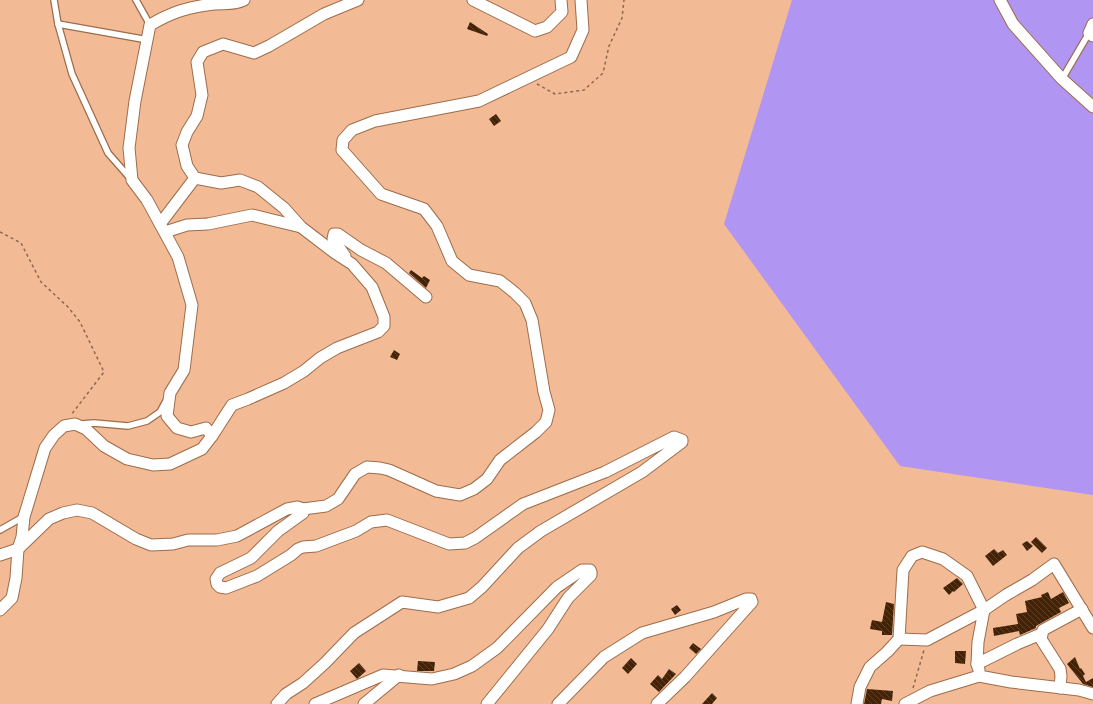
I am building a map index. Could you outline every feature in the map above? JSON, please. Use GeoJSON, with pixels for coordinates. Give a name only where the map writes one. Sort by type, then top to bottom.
{"type":"FeatureCollection","features":[{"type":"Feature","properties":{"kind":"street"},"geometry":{"type":"LineString","coordinates":[[212,436],[206,428],[191,432],[177,428],[167,416],[170,393],[184,370],[192,305],[178,257],[147,200],[132,180],[129,148],[135,101],[150,26],[175,12],[198,3],[238,3],[244,0]]}},
{"type":"Feature","properties":{"kind":"street"},"geometry":{"type":"LineString","coordinates":[[352,264],[335,253],[302,227],[284,208],[258,188],[240,180],[221,183],[195,178],[187,166],[182,145],[187,132],[197,116],[202,95],[197,62],[203,52],[223,44],[254,53],[324,14],[358,0]]}},
{"type":"Feature","properties":{"kind":"street"},"geometry":{"type":"LineString","coordinates":[[473,0],[535,31],[547,27],[562,12],[561,0]]}},
{"type":"Feature","properties":{"kind":"street"},"geometry":{"type":"LineString","coordinates":[[0,555],[18,549],[49,518],[62,513],[77,510],[92,513],[136,539],[152,545],[173,544],[188,540],[217,540],[237,536],[287,509],[298,507],[303,509],[326,506],[338,499],[355,474],[367,467],[389,470],[436,491],[460,495],[474,489],[487,479],[500,460],[536,432],[546,422],[550,410],[544,392],[532,320],[524,304],[515,293],[500,281],[469,275],[452,261],[437,226],[424,209],[381,194],[342,150],[343,140],[352,130],[369,124],[479,101],[571,57],[583,30],[581,0]]}},
{"type":"Feature","properties":{"kind":"street"},"geometry":{"type":"LineString","coordinates":[[1000,0],[1013,24],[1062,79],[1093,107]]}},
{"type":"Feature","properties":{"kind":"street"},"geometry":{"type":"LineString","coordinates":[[162,228],[195,178]]}},
{"type":"Feature","properties":{"kind":"street"},"geometry":{"type":"LineString","coordinates":[[162,228],[208,224],[252,215],[302,227]]}},
{"type":"Feature","properties":{"kind":"street"},"geometry":{"type":"LineString","coordinates":[[0,610],[12,598],[16,578],[18,549],[22,536],[24,517],[45,448],[54,435],[64,426],[71,422],[86,429],[104,446],[127,459],[152,465],[170,464],[202,449],[232,405],[284,383],[337,348],[378,332],[384,326],[384,317],[372,287],[339,250],[333,239],[334,234],[338,234],[361,250],[386,263],[426,297]]}},
{"type":"Feature","properties":{"kind":"street"},"geometry":{"type":"LineString","coordinates":[[277,704],[286,694],[303,683],[325,663],[354,633],[397,604],[408,602],[429,607],[438,607],[469,598],[482,587],[518,548],[541,531],[642,472],[682,442],[682,440],[674,437],[605,472],[531,500],[514,509],[475,538],[465,543],[449,544],[387,520],[371,522],[356,531],[316,546],[298,549],[291,555],[256,576],[226,588],[220,587],[217,584],[216,579],[220,573],[251,558],[278,531],[302,513],[303,509]]}},
{"type":"Feature","properties":{"kind":"street"},"geometry":{"type":"LineString","coordinates":[[857,704],[860,687],[870,667],[899,639],[903,570],[912,556],[922,552],[943,559],[967,576],[984,610],[978,642],[977,664],[979,676]]}},
{"type":"Feature","properties":{"kind":"street"},"geometry":{"type":"LineString","coordinates":[[899,639],[927,640],[984,610],[1032,580],[1054,564],[1093,628]]}},
{"type":"Feature","properties":{"kind":"street"},"geometry":{"type":"LineString","coordinates":[[315,704],[383,675],[399,675],[432,679],[454,674],[472,666],[497,648],[557,587],[582,570],[590,570],[592,572],[591,575],[568,598],[548,629],[487,704]]}},
{"type":"Feature","properties":{"kind":"street"},"geometry":{"type":"LineString","coordinates":[[558,704],[604,657],[642,633],[714,612],[746,599],[751,599],[752,602],[710,649],[657,704]]}},
{"type":"Feature","properties":{"kind":"street"},"geometry":{"type":"LineString","coordinates":[[977,664],[1041,634],[1043,630],[1082,609]]}},
{"type":"Feature","properties":{"kind":"street"},"geometry":{"type":"LineString","coordinates":[[1041,634],[1041,639],[1060,669],[1060,688]]}},
{"type":"Feature","properties":{"kind":"street"},"geometry":{"type":"LineString","coordinates":[[365,704],[399,675]]}},
{"type":"Feature","properties":{"kind":"street"},"geometry":{"type":"LineString","coordinates":[[905,704],[930,691],[979,676],[1011,682],[1079,690],[1093,694]]}},
{"type":"Feature","properties":{"kind":"lane"},"geometry":{"type":"LineString","coordinates":[[54,0],[58,24],[72,74],[108,153],[132,180]]}},
{"type":"Feature","properties":{"kind":"lane"},"geometry":{"type":"LineString","coordinates":[[136,0],[150,26]]}},
{"type":"Feature","properties":{"kind":"lane"},"geometry":{"type":"LineString","coordinates":[[58,24],[148,40]]}},
{"type":"Feature","properties":{"kind":"lane"},"geometry":{"type":"LineString","coordinates":[[1062,79],[1092,31]]}},
{"type":"Feature","properties":{"kind":"lane"},"geometry":{"type":"LineString","coordinates":[[71,422],[128,426],[147,421],[160,412],[170,393]]}},
{"type":"Feature","properties":{"kind":"lane"},"geometry":{"type":"LineString","coordinates":[[0,530],[24,517]]}},
{"type":"Feature","properties":{"kind":"path"},"geometry":{"type":"LineString","coordinates":[[527,78],[555,94],[584,90],[603,73],[609,46],[622,18],[624,0]]}},
{"type":"Feature","properties":{"kind":"path"},"geometry":{"type":"LineString","coordinates":[[0,232],[21,243],[41,282],[68,307],[80,322],[104,372],[71,422]]}},
{"type":"Feature","properties":{"kind":"path"},"geometry":{"type":"LineString","coordinates":[[912,688],[927,640]]}},
{"type":"Feature","properties":{"kind":"shaded area"},"geometry":{"type":"Polygon","coordinates":[[[792,0],[1093,0],[1093,495],[900,466],[724,224],[792,0]]]}},
{"type":"Feature","properties":{"kind":"building"},"geometry":{"type":"Polygon","coordinates":[[[470,22],[488,34],[487,36],[467,29],[470,22]]]}},
{"type":"Feature","properties":{"kind":"building"},"geometry":{"type":"Polygon","coordinates":[[[496,114],[501,121],[494,126],[489,119],[496,114]]]}},
{"type":"Feature","properties":{"kind":"building"},"geometry":{"type":"Polygon","coordinates":[[[411,270],[422,278],[424,276],[430,280],[426,288],[409,273],[411,270]]]}},
{"type":"Feature","properties":{"kind":"building"},"geometry":{"type":"Polygon","coordinates":[[[394,350],[400,354],[397,360],[390,357],[394,350]]]}},
{"type":"Feature","properties":{"kind":"building"},"geometry":{"type":"Polygon","coordinates":[[[1036,537],[1047,548],[1042,553],[1031,542],[1036,537]]]}},
{"type":"Feature","properties":{"kind":"building"},"geometry":{"type":"Polygon","coordinates":[[[1027,541],[1033,546],[1027,551],[1022,544],[1027,541]]]}},
{"type":"Feature","properties":{"kind":"building"},"geometry":{"type":"Polygon","coordinates":[[[994,549],[998,553],[1003,550],[1007,555],[993,566],[985,556],[994,549]]]}},
{"type":"Feature","properties":{"kind":"building"},"geometry":{"type":"Polygon","coordinates":[[[957,578],[963,584],[949,595],[943,588],[957,578]]]}},
{"type":"Feature","properties":{"kind":"building"},"geometry":{"type":"Polygon","coordinates":[[[1048,592],[1051,599],[1063,592],[1069,603],[1059,608],[1061,612],[1036,626],[1036,628],[1020,635],[1019,631],[994,636],[993,628],[1018,624],[1016,614],[1027,612],[1025,601],[1042,597],[1041,595],[1048,592]]]}},
{"type":"Feature","properties":{"kind":"building"},"geometry":{"type":"Polygon","coordinates":[[[886,602],[894,604],[892,635],[882,635],[882,631],[870,629],[872,620],[882,622],[886,602]]]}},
{"type":"Feature","properties":{"kind":"building"},"geometry":{"type":"Polygon","coordinates":[[[677,605],[681,610],[675,615],[671,609],[677,605]]]}},
{"type":"Feature","properties":{"kind":"building"},"geometry":{"type":"Polygon","coordinates":[[[693,643],[701,649],[696,654],[689,648],[693,643]]]}},
{"type":"Feature","properties":{"kind":"building"},"geometry":{"type":"Polygon","coordinates":[[[955,651],[966,651],[965,664],[955,663],[955,651]]]}},
{"type":"Feature","properties":{"kind":"building"},"geometry":{"type":"Polygon","coordinates":[[[1075,657],[1080,669],[1081,668],[1085,674],[1083,676],[1086,682],[1093,678],[1093,687],[1083,684],[1067,664],[1075,657]]]}},
{"type":"Feature","properties":{"kind":"building"},"geometry":{"type":"Polygon","coordinates":[[[631,658],[637,664],[628,674],[622,668],[631,658]]]}},
{"type":"Feature","properties":{"kind":"building"},"geometry":{"type":"Polygon","coordinates":[[[418,661],[435,662],[434,671],[417,671],[418,661]]]}},
{"type":"Feature","properties":{"kind":"building"},"geometry":{"type":"Polygon","coordinates":[[[359,663],[366,671],[357,679],[350,671],[359,663]]]}},
{"type":"Feature","properties":{"kind":"building"},"geometry":{"type":"Polygon","coordinates":[[[669,669],[676,674],[659,692],[650,684],[658,675],[662,679],[669,669]]]}},
{"type":"Feature","properties":{"kind":"building"},"geometry":{"type":"Polygon","coordinates":[[[867,689],[893,691],[892,701],[882,699],[881,704],[864,704],[867,689]]]}},
{"type":"Feature","properties":{"kind":"building"},"geometry":{"type":"Polygon","coordinates":[[[712,693],[717,698],[712,704],[702,704],[712,693]]]}}]}
